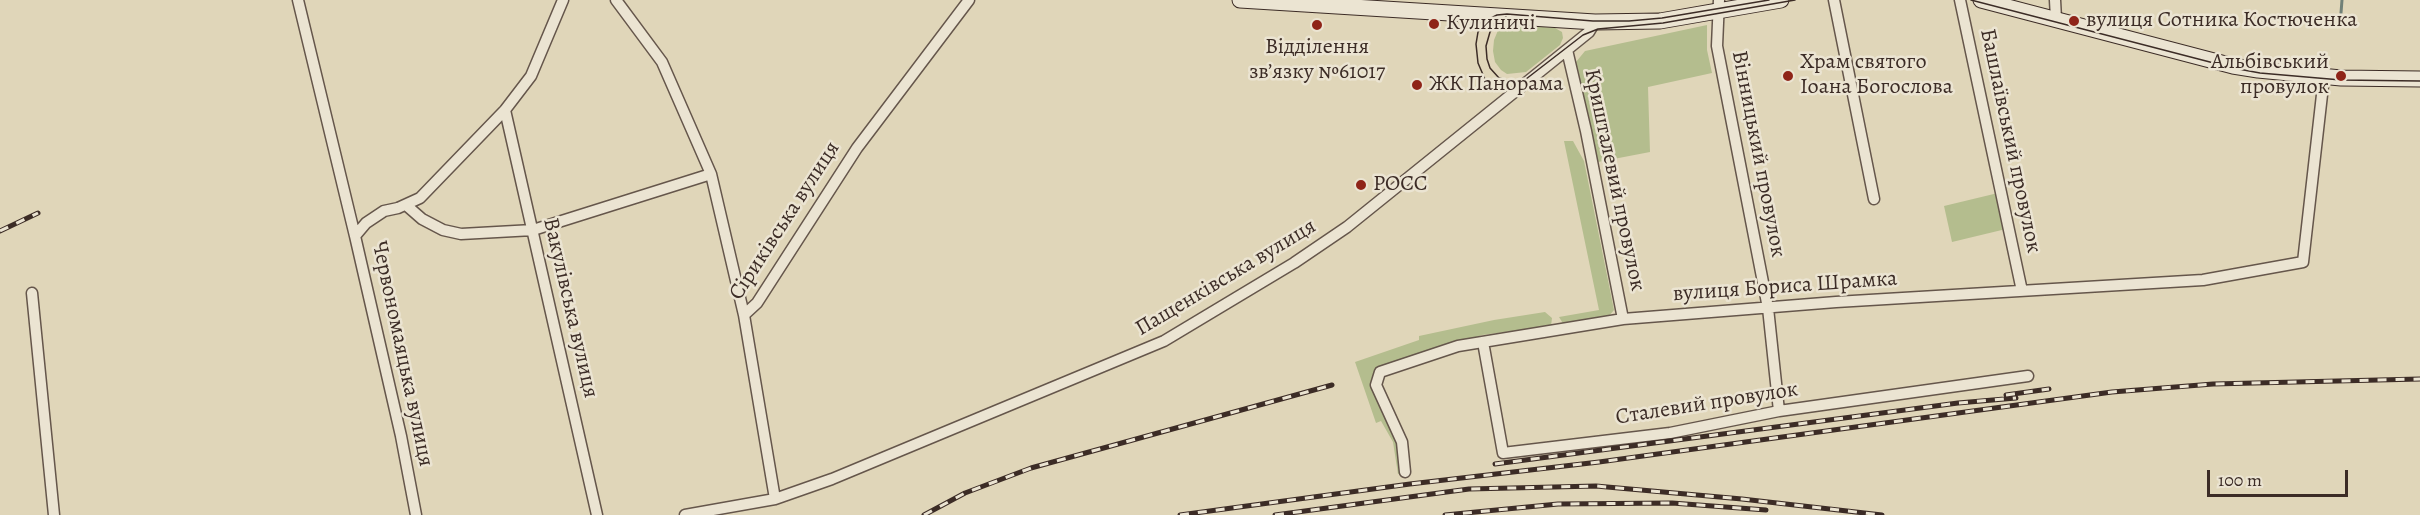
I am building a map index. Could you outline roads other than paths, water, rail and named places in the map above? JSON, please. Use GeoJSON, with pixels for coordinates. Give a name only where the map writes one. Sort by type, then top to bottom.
{"type":"FeatureCollection","features":[{"type":"Feature","properties":{"kind":"street"},"geometry":{"type":"LineString","coordinates":[[298,0],[355,236]]}},
{"type":"Feature","properties":{"kind":"street","name":"Червономаяцька вулиця"},"geometry":{"type":"LineString","coordinates":[[416,515],[355,236],[366,223],[384,211],[420,198],[505,110],[531,76],[563,0]]}},
{"type":"Feature","properties":{"kind":"street"},"geometry":{"type":"LineString","coordinates":[[616,0],[662,62],[711,174],[744,315]]}},
{"type":"Feature","properties":{"kind":"street","name":"Сіриківська вулиця"},"geometry":{"type":"LineString","coordinates":[[775,499],[744,315],[757,303],[857,148],[969,0]]}},
{"type":"Feature","properties":{"kind":"street"},"geometry":{"type":"LineString","coordinates":[[1240,0],[1422,6],[1595,22],[1659,21],[1719,6],[1781,0]]}},
{"type":"Feature","properties":{"kind":"street"},"geometry":{"type":"LineString","coordinates":[[1834,0],[1874,199]]}},
{"type":"Feature","properties":{"kind":"street","name":"Башлаївський провулок"},"geometry":{"type":"LineString","coordinates":[[1960,0],[2022,291]]}},
{"type":"Feature","properties":{"kind":"street"},"geometry":{"type":"LineString","coordinates":[[1981,0],[2233,66],[2324,77],[2420,79]]}},
{"type":"Feature","properties":{"kind":"street"},"geometry":{"type":"LineString","coordinates":[[2055,0],[2056,19]]}},
{"type":"Feature","properties":{"kind":"street","name":"Вінницький провулок"},"geometry":{"type":"LineString","coordinates":[[1719,6],[1718,46],[1767,308],[1779,411]]}},
{"type":"Feature","properties":{"kind":"street","name":"Пащенківська вулиця"},"geometry":{"type":"LineString","coordinates":[[685,515],[775,499],[832,479],[1164,341],[1294,263],[1347,227],[1589,32],[1595,22]]}},
{"type":"Feature","properties":{"kind":"street","name":"Кришталевий провулок"},"geometry":{"type":"LineString","coordinates":[[1567,50],[1586,131],[1623,319]]}},
{"type":"Feature","properties":{"kind":"street","name":"вулиця Бориса Шрамка"},"geometry":{"type":"LineString","coordinates":[[1405,472],[1402,442],[1376,385],[1380,372],[1458,346],[1623,319],[2203,280],[2304,262],[2324,77]]}},
{"type":"Feature","properties":{"kind":"street","name":"Вакулівська вулиця"},"geometry":{"type":"LineString","coordinates":[[505,110],[597,515]]}},
{"type":"Feature","properties":{"kind":"street"},"geometry":{"type":"LineString","coordinates":[[406,204],[422,219],[443,230],[461,234],[533,230],[711,174]]}},
{"type":"Feature","properties":{"kind":"street"},"geometry":{"type":"LineString","coordinates":[[32,293],[54,515]]}},
{"type":"Feature","properties":{"kind":"street","name":"Сталевий провулок"},"geometry":{"type":"LineString","coordinates":[[1483,342],[1503,453],[1670,433],[1779,411],[2028,376]]}},
{"type":"Feature","properties":{"kind":"waterway"},"geometry":{"type":"LineString","coordinates":[[2341,13],[2342,0]]}},
{"type":"Feature","properties":{"kind":"tram line"},"geometry":{"type":"LineString","coordinates":[[1769,0],[1662,18],[1629,21],[1497,15],[1485,21],[1478,32],[1476,44],[1478,63],[1487,84],[1497,89],[1507,89],[1517,86],[1583,35],[1598,29],[1663,23],[1795,0]]}},
{"type":"Feature","properties":{"kind":"tram line"},"geometry":{"type":"LineString","coordinates":[[1971,0],[2260,73],[2341,80],[2420,81]]}},
{"type":"Feature","properties":{"kind":"tram line"},"geometry":{"type":"LineString","coordinates":[[1506,17],[1496,23],[1490,32],[1486,46],[1487,59],[1490,68],[1499,78],[1511,81],[1521,80]]}},
{"type":"Feature","properties":{"kind":"railway"},"geometry":{"type":"LineString","coordinates":[[0,231],[38,213]]}},
{"type":"Feature","properties":{"kind":"railway"},"geometry":{"type":"LineString","coordinates":[[1180,515],[1410,484],[1599,462],[2112,392],[2213,384],[2420,379]]}},
{"type":"Feature","properties":{"kind":"railway"},"geometry":{"type":"LineString","coordinates":[[924,515],[965,493],[1031,468],[1332,385]]}},
{"type":"Feature","properties":{"kind":"railway"},"geometry":{"type":"LineString","coordinates":[[2006,395],[2049,389]]}},
{"type":"Feature","properties":{"kind":"railway"},"geometry":{"type":"LineString","coordinates":[[1495,464],[1958,403],[2016,398]]}},
{"type":"Feature","properties":{"kind":"railway"},"geometry":{"type":"LineString","coordinates":[[1275,515],[1469,489],[1596,486],[1882,515]]}},
{"type":"Feature","properties":{"kind":"railway"},"geometry":{"type":"LineString","coordinates":[[1445,515],[1558,504],[1672,503],[1766,510]]}},
{"type":"Feature","properties":{"kind":"place","name":"вулиця Сотника Костюченка"},"geometry":{"type":"Point","coordinates":[2074,21]}},
{"type":"Feature","properties":{"kind":"place","name":"Кулиничі"},"geometry":{"type":"Point","coordinates":[1434,24]}},
{"type":"Feature","properties":{"kind":"place","name":"Відділення зв’язку №61017"},"geometry":{"type":"Point","coordinates":[1317,25]}},
{"type":"Feature","properties":{"kind":"place","name":"Храм святого Іоана Богослова"},"geometry":{"type":"Point","coordinates":[1788,76]}},
{"type":"Feature","properties":{"kind":"place","name":"Альбівський провулок"},"geometry":{"type":"Point","coordinates":[2341,76]}},
{"type":"Feature","properties":{"kind":"place","name":"ЖК Панорама"},"geometry":{"type":"Point","coordinates":[1417,85]}},
{"type":"Feature","properties":{"kind":"place","name":"РОСС"},"geometry":{"type":"Point","coordinates":[1361,185]}}]}
